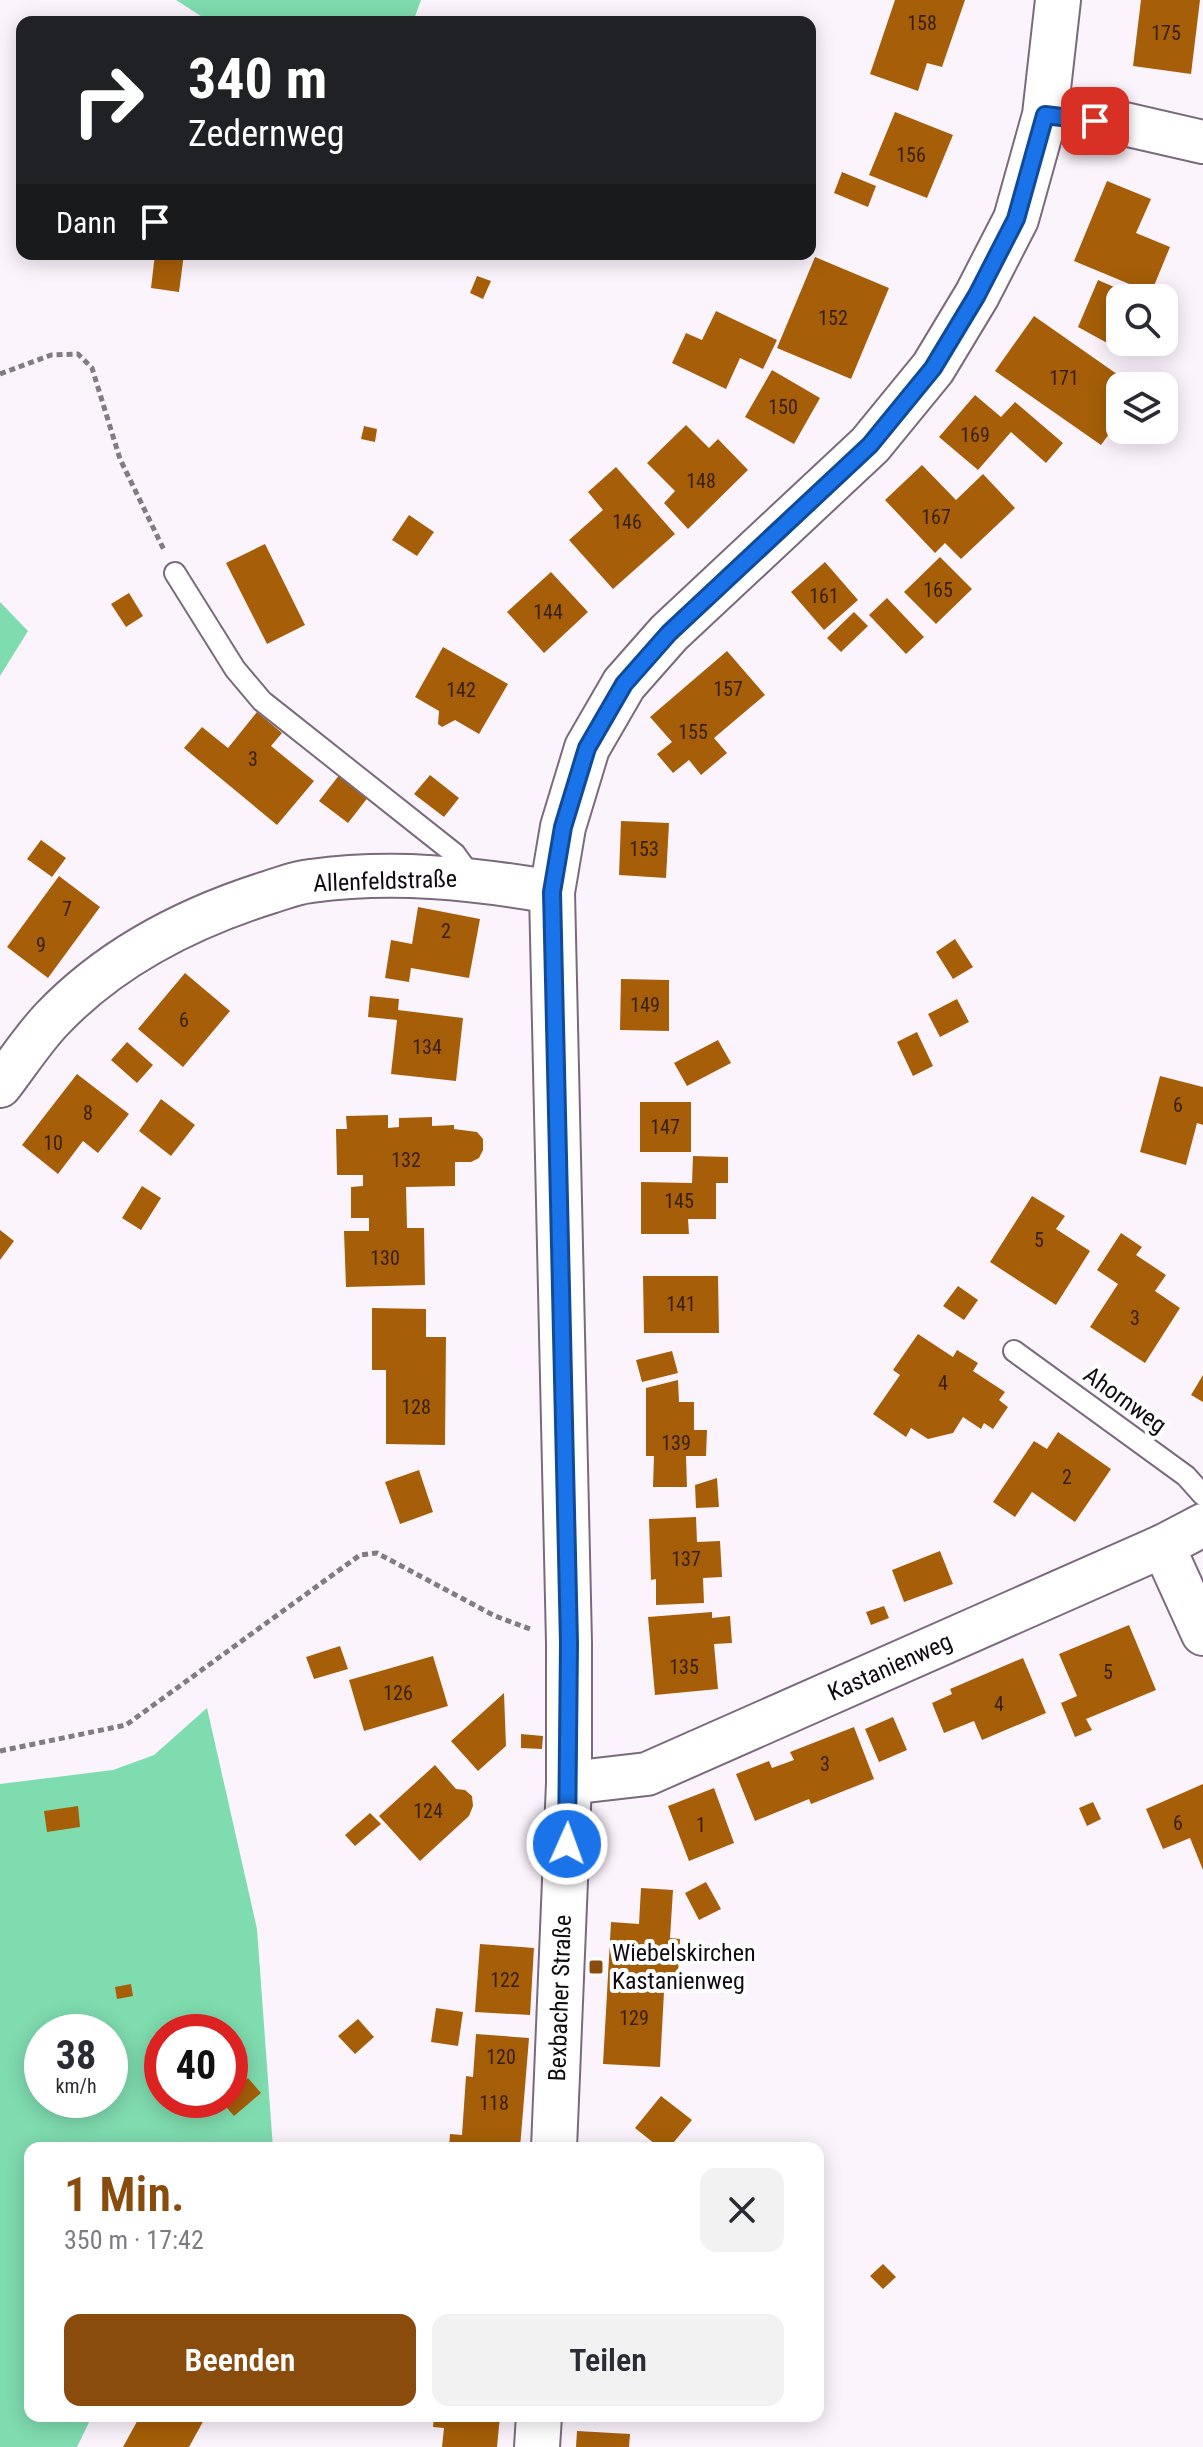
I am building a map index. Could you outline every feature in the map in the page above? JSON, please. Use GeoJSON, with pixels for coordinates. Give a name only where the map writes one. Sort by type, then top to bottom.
{"type":"FeatureCollection","features":[{"type":"Feature","properties":{"kind":"street","name":"Bexbacher Straße"},"geometry":{"type":"LineString","coordinates":[[554,2142],[569,1783],[569,1643],[552,892],[563,827],[587,748],[624,684],[669,633],[870,445],[933,368],[977,295],[1016,219],[1045,115],[1058,0]]}},
{"type":"Feature","properties":{"kind":"street"},"geometry":{"type":"LineString","coordinates":[[1045,115],[1120,123],[1203,142]]}},
{"type":"Feature","properties":{"kind":"street","name":"Allenfeldstraße"},"geometry":{"type":"LineString","coordinates":[[0,1086],[52,1019],[103,974],[164,935],[235,903],[308,881],[393,876],[473,879],[552,892]]}},
{"type":"Feature","properties":{"kind":"street","name":"Kastanienweg"},"geometry":{"type":"LineString","coordinates":[[569,1783],[647,1774],[1163,1546],[1203,1525]]}},
{"type":"Feature","properties":{"kind":"street"},"geometry":{"type":"LineString","coordinates":[[1163,1546],[1203,1634]]}},
{"type":"Feature","properties":{"kind":"street"},"geometry":{"type":"LineString","coordinates":[[537,2447],[539,2422]]}},
{"type":"Feature","properties":{"kind":"lane"},"geometry":{"type":"LineString","coordinates":[[175,573],[235,669],[262,701],[455,854],[473,879]]}},
{"type":"Feature","properties":{"kind":"lane","name":"Ahornweg"},"geometry":{"type":"LineString","coordinates":[[1014,1351],[1186,1476],[1203,1495]]}},
{"type":"Feature","properties":{"kind":"path"},"geometry":{"type":"LineString","coordinates":[[0,374],[51,355],[78,354],[92,368],[120,459],[175,573]]}},
{"type":"Feature","properties":{"kind":"path"},"geometry":{"type":"LineString","coordinates":[[0,1751],[126,1725],[360,1555],[377,1553],[495,1616],[569,1643]]}},
{"type":"Feature","properties":{"kind":"green space"},"geometry":{"type":"Polygon","coordinates":[[[176,0],[421,0],[415,16],[201,16],[176,0]]]}},
{"type":"Feature","properties":{"kind":"green space"},"geometry":{"type":"Polygon","coordinates":[[[0,602],[28,631],[0,676],[0,602]]]}},
{"type":"Feature","properties":{"kind":"green space"},"geometry":{"type":"Polygon","coordinates":[[[207,1708],[257,1929],[273,2142],[24,2142],[24,2422],[89,2422],[77,2447],[0,2447],[0,1784],[113,1770],[154,1755],[207,1708]]]}},
{"type":"Feature","properties":{"kind":"building"},"geometry":{"type":"Polygon","coordinates":[[[895,0],[965,0],[942,67],[927,63],[918,91],[870,74],[895,0]]]}},
{"type":"Feature","properties":{"kind":"building"},"geometry":{"type":"Polygon","coordinates":[[[1141,0],[1200,0],[1191,74],[1133,66],[1141,0]]]}},
{"type":"Feature","properties":{"kind":"building"},"geometry":{"type":"Polygon","coordinates":[[[895,112],[953,135],[927,198],[869,175],[895,112]]]}},
{"type":"Feature","properties":{"kind":"building"},"geometry":{"type":"Polygon","coordinates":[[[842,172],[876,186],[868,207],[834,193],[842,172]]]}},
{"type":"Feature","properties":{"kind":"building"},"geometry":{"type":"Polygon","coordinates":[[[1107,181],[1151,199],[1136,233],[1170,247],[1155,284],[1129,284],[1074,261],[1107,181]]]}},
{"type":"Feature","properties":{"kind":"building"},"geometry":{"type":"Polygon","coordinates":[[[816,257],[889,288],[851,379],[777,348],[816,257]]]}},
{"type":"Feature","properties":{"kind":"building"},"geometry":{"type":"Polygon","coordinates":[[[154,260],[183,260],[179,292],[151,288],[154,260]]]}},
{"type":"Feature","properties":{"kind":"building"},"geometry":{"type":"Polygon","coordinates":[[[477,276],[491,281],[483,299],[470,293],[477,276]]]}},
{"type":"Feature","properties":{"kind":"building"},"geometry":{"type":"Polygon","coordinates":[[[1098,280],[1107,284],[1106,342],[1078,327],[1098,280]]]}},
{"type":"Feature","properties":{"kind":"building"},"geometry":{"type":"Polygon","coordinates":[[[716,311],[777,340],[763,369],[740,358],[726,389],[672,363],[686,333],[702,340],[716,311]]]}},
{"type":"Feature","properties":{"kind":"building"},"geometry":{"type":"Polygon","coordinates":[[[1034,316],[1114,372],[1106,372],[1106,438],[1101,445],[995,371],[1034,316]]]}},
{"type":"Feature","properties":{"kind":"building"},"geometry":{"type":"Polygon","coordinates":[[[772,370],[820,398],[794,444],[745,417],[772,370]]]}},
{"type":"Feature","properties":{"kind":"building"},"geometry":{"type":"Polygon","coordinates":[[[975,395],[1001,417],[1015,402],[1063,443],[1046,463],[1011,432],[978,470],[939,437],[975,395]]]}},
{"type":"Feature","properties":{"kind":"building"},"geometry":{"type":"Polygon","coordinates":[[[686,425],[709,448],[718,439],[748,470],[688,529],[664,503],[675,491],[647,463],[686,425]]]}},
{"type":"Feature","properties":{"kind":"building"},"geometry":{"type":"Polygon","coordinates":[[[364,426],[377,429],[375,442],[361,439],[364,426]]]}},
{"type":"Feature","properties":{"kind":"building"},"geometry":{"type":"Polygon","coordinates":[[[922,465],[956,500],[983,474],[1015,508],[961,559],[945,543],[935,553],[885,500],[922,465]]]}},
{"type":"Feature","properties":{"kind":"building"},"geometry":{"type":"Polygon","coordinates":[[[616,467],[675,534],[613,589],[569,540],[603,510],[588,492],[616,467]]]}},
{"type":"Feature","properties":{"kind":"building"},"geometry":{"type":"Polygon","coordinates":[[[409,515],[434,532],[417,556],[392,540],[409,515]]]}},
{"type":"Feature","properties":{"kind":"building"},"geometry":{"type":"Polygon","coordinates":[[[265,544],[305,625],[267,644],[226,563],[265,544]]]}},
{"type":"Feature","properties":{"kind":"building"},"geometry":{"type":"Polygon","coordinates":[[[940,557],[972,589],[936,624],[904,592],[940,557]]]}},
{"type":"Feature","properties":{"kind":"building"},"geometry":{"type":"Polygon","coordinates":[[[825,562],[858,600],[824,630],[791,592],[825,562]]]}},
{"type":"Feature","properties":{"kind":"building"},"geometry":{"type":"Polygon","coordinates":[[[551,572],[588,612],[544,653],[507,612],[551,572]]]}},
{"type":"Feature","properties":{"kind":"building"},"geometry":{"type":"Polygon","coordinates":[[[129,593],[143,616],[126,627],[111,604],[129,593]]]}},
{"type":"Feature","properties":{"kind":"building"},"geometry":{"type":"Polygon","coordinates":[[[887,598],[924,637],[906,654],[869,615],[887,598]]]}},
{"type":"Feature","properties":{"kind":"building"},"geometry":{"type":"Polygon","coordinates":[[[854,612],[868,626],[841,652],[827,638],[854,612]]]}},
{"type":"Feature","properties":{"kind":"building"},"geometry":{"type":"Polygon","coordinates":[[[443,647],[508,684],[479,734],[455,720],[442,727],[438,724],[439,711],[415,697],[443,647]]]}},
{"type":"Feature","properties":{"kind":"building"},"geometry":{"type":"Polygon","coordinates":[[[727,651],[765,695],[714,738],[727,753],[701,775],[689,760],[673,773],[657,754],[672,742],[650,717],[727,651]]]}},
{"type":"Feature","properties":{"kind":"building"},"geometry":{"type":"Polygon","coordinates":[[[257,712],[282,733],[271,746],[314,781],[277,825],[184,748],[202,727],[228,748],[257,712]]]}},
{"type":"Feature","properties":{"kind":"building"},"geometry":{"type":"Polygon","coordinates":[[[340,774],[369,796],[348,823],[319,801],[340,774]]]}},
{"type":"Feature","properties":{"kind":"building"},"geometry":{"type":"Polygon","coordinates":[[[430,775],[459,798],[444,817],[414,794],[430,775]]]}},
{"type":"Feature","properties":{"kind":"building"},"geometry":{"type":"Polygon","coordinates":[[[621,821],[669,823],[666,878],[619,875],[621,821]]]}},
{"type":"Feature","properties":{"kind":"building"},"geometry":{"type":"Polygon","coordinates":[[[41,840],[66,858],[52,877],[27,859],[41,840]]]}},
{"type":"Feature","properties":{"kind":"building"},"geometry":{"type":"Polygon","coordinates":[[[59,876],[100,907],[48,978],[7,947],[59,876]]]}},
{"type":"Feature","properties":{"kind":"building"},"geometry":{"type":"Polygon","coordinates":[[[418,907],[480,919],[469,978],[411,968],[409,982],[385,978],[391,940],[412,944],[418,907]]]}},
{"type":"Feature","properties":{"kind":"building"},"geometry":{"type":"Polygon","coordinates":[[[955,939],[973,967],[953,979],[936,952],[955,939]]]}},
{"type":"Feature","properties":{"kind":"building"},"geometry":{"type":"Polygon","coordinates":[[[185,973],[230,1011],[183,1067],[138,1029],[185,973]]]}},
{"type":"Feature","properties":{"kind":"building"},"geometry":{"type":"Polygon","coordinates":[[[621,979],[669,980],[669,1031],[620,1030],[621,979]]]}},
{"type":"Feature","properties":{"kind":"building"},"geometry":{"type":"Polygon","coordinates":[[[370,996],[399,999],[398,1010],[463,1018],[456,1081],[391,1074],[397,1020],[368,1017],[370,996]]]}},
{"type":"Feature","properties":{"kind":"building"},"geometry":{"type":"Polygon","coordinates":[[[957,999],[969,1022],[940,1037],[928,1014],[957,999]]]}},
{"type":"Feature","properties":{"kind":"building"},"geometry":{"type":"Polygon","coordinates":[[[917,1032],[933,1066],[913,1076],[897,1042],[917,1032]]]}},
{"type":"Feature","properties":{"kind":"building"},"geometry":{"type":"Polygon","coordinates":[[[718,1040],[731,1063],[687,1086],[674,1063],[718,1040]]]}},
{"type":"Feature","properties":{"kind":"building"},"geometry":{"type":"Polygon","coordinates":[[[127,1042],[153,1065],[137,1083],[111,1060],[127,1042]]]}},
{"type":"Feature","properties":{"kind":"building"},"geometry":{"type":"Polygon","coordinates":[[[77,1074],[129,1114],[98,1153],[83,1141],[58,1174],[22,1145],[77,1074]]]}},
{"type":"Feature","properties":{"kind":"building"},"geometry":{"type":"Polygon","coordinates":[[[1160,1076],[1203,1087],[1203,1125],[1197,1123],[1186,1165],[1140,1152],[1160,1076]]]}},
{"type":"Feature","properties":{"kind":"building"},"geometry":{"type":"Polygon","coordinates":[[[161,1099],[195,1125],[171,1156],[139,1131],[161,1099]]]}},
{"type":"Feature","properties":{"kind":"building"},"geometry":{"type":"Polygon","coordinates":[[[640,1102],[691,1102],[691,1152],[640,1152],[640,1102]]]}},
{"type":"Feature","properties":{"kind":"building"},"geometry":{"type":"Polygon","coordinates":[[[388,1115],[388,1128],[399,1127],[399,1118],[432,1117],[432,1126],[454,1125],[454,1129],[477,1132],[483,1139],[483,1150],[479,1158],[471,1162],[455,1162],[455,1186],[406,1187],[407,1228],[424,1228],[425,1285],[346,1287],[344,1231],[369,1231],[369,1218],[351,1218],[351,1187],[363,1186],[363,1175],[337,1175],[336,1129],[347,1129],[346,1116],[388,1115]]]}},
{"type":"Feature","properties":{"kind":"building"},"geometry":{"type":"Polygon","coordinates":[[[693,1156],[728,1157],[728,1183],[716,1183],[716,1219],[688,1219],[689,1234],[641,1234],[641,1182],[692,1183],[693,1156]]]}},
{"type":"Feature","properties":{"kind":"building"},"geometry":{"type":"Polygon","coordinates":[[[142,1186],[161,1198],[141,1230],[122,1218],[142,1186]]]}},
{"type":"Feature","properties":{"kind":"building"},"geometry":{"type":"Polygon","coordinates":[[[1032,1196],[1065,1216],[1056,1229],[1090,1251],[1056,1305],[990,1262],[1032,1196]]]}},
{"type":"Feature","properties":{"kind":"building"},"geometry":{"type":"Polygon","coordinates":[[[0,1230],[14,1241],[0,1260],[0,1230]]]}},
{"type":"Feature","properties":{"kind":"building"},"geometry":{"type":"Polygon","coordinates":[[[1121,1233],[1142,1247],[1136,1255],[1166,1275],[1155,1291],[1180,1308],[1145,1363],[1090,1327],[1118,1284],[1097,1270],[1121,1233]]]}},
{"type":"Feature","properties":{"kind":"building"},"geometry":{"type":"Polygon","coordinates":[[[643,1276],[718,1276],[719,1333],[644,1333],[643,1276]]]}},
{"type":"Feature","properties":{"kind":"building"},"geometry":{"type":"Polygon","coordinates":[[[958,1286],[978,1300],[964,1320],[943,1306],[958,1286]]]}},
{"type":"Feature","properties":{"kind":"building"},"geometry":{"type":"Polygon","coordinates":[[[372,1308],[426,1309],[426,1337],[446,1337],[445,1445],[386,1444],[386,1370],[372,1370],[372,1308]]]}},
{"type":"Feature","properties":{"kind":"building"},"geometry":{"type":"Polygon","coordinates":[[[918,1334],[953,1357],[957,1350],[978,1363],[973,1371],[1005,1392],[999,1400],[1008,1407],[993,1429],[984,1423],[981,1429],[963,1417],[953,1433],[928,1439],[911,1428],[906,1437],[873,1414],[900,1375],[893,1370],[918,1334]]]}},
{"type":"Feature","properties":{"kind":"building"},"geometry":{"type":"Polygon","coordinates":[[[672,1351],[678,1373],[642,1382],[636,1360],[672,1351]]]}},
{"type":"Feature","properties":{"kind":"building"},"geometry":{"type":"Polygon","coordinates":[[[1203,1375],[1203,1402],[1191,1395],[1203,1375]]]}},
{"type":"Feature","properties":{"kind":"building"},"geometry":{"type":"Polygon","coordinates":[[[678,1380],[679,1402],[694,1402],[694,1430],[707,1430],[706,1456],[686,1456],[687,1487],[653,1487],[654,1456],[646,1456],[646,1388],[678,1380]]]}},
{"type":"Feature","properties":{"kind":"building"},"geometry":{"type":"Polygon","coordinates":[[[1058,1432],[1111,1469],[1075,1522],[1032,1492],[1015,1517],[993,1502],[1034,1441],[1047,1449],[1058,1432]]]}},
{"type":"Feature","properties":{"kind":"building"},"geometry":{"type":"Polygon","coordinates":[[[419,1470],[433,1512],[400,1524],[385,1482],[419,1470]]]}},
{"type":"Feature","properties":{"kind":"building"},"geometry":{"type":"Polygon","coordinates":[[[717,1478],[719,1507],[696,1508],[695,1485],[717,1478]]]}},
{"type":"Feature","properties":{"kind":"building"},"geometry":{"type":"Polygon","coordinates":[[[696,1517],[697,1542],[720,1541],[722,1577],[703,1578],[704,1603],[656,1605],[656,1579],[651,1580],[649,1519],[696,1517]]]}},
{"type":"Feature","properties":{"kind":"building"},"geometry":{"type":"Polygon","coordinates":[[[940,1551],[953,1584],[904,1602],[892,1570],[940,1551]]]}},
{"type":"Feature","properties":{"kind":"building"},"geometry":{"type":"Polygon","coordinates":[[[884,1606],[889,1618],[871,1625],[866,1612],[884,1606]]]}},
{"type":"Feature","properties":{"kind":"building"},"geometry":{"type":"Polygon","coordinates":[[[712,1612],[712,1618],[730,1616],[732,1643],[714,1644],[718,1689],[655,1695],[648,1617],[712,1612]]]}},
{"type":"Feature","properties":{"kind":"building"},"geometry":{"type":"Polygon","coordinates":[[[1129,1625],[1156,1690],[1086,1719],[1092,1730],[1075,1737],[1061,1703],[1077,1696],[1059,1654],[1129,1625]]]}},
{"type":"Feature","properties":{"kind":"building"},"geometry":{"type":"Polygon","coordinates":[[[340,1646],[348,1669],[314,1679],[306,1657],[340,1646]]]}},
{"type":"Feature","properties":{"kind":"building"},"geometry":{"type":"Polygon","coordinates":[[[433,1656],[448,1706],[364,1731],[349,1680],[433,1656]]]}},
{"type":"Feature","properties":{"kind":"building"},"geometry":{"type":"Polygon","coordinates":[[[1023,1658],[1046,1713],[982,1740],[974,1721],[944,1733],[932,1703],[952,1694],[950,1689],[1023,1658]]]}},
{"type":"Feature","properties":{"kind":"building"},"geometry":{"type":"Polygon","coordinates":[[[504,1693],[506,1746],[478,1771],[451,1741],[504,1693]]]}},
{"type":"Feature","properties":{"kind":"building"},"geometry":{"type":"Polygon","coordinates":[[[893,1717],[907,1750],[879,1762],[865,1729],[893,1717]]]}},
{"type":"Feature","properties":{"kind":"building"},"geometry":{"type":"Polygon","coordinates":[[[854,1727],[874,1779],[811,1804],[809,1799],[755,1821],[736,1774],[769,1761],[772,1768],[794,1760],[790,1752],[854,1727]]]}},
{"type":"Feature","properties":{"kind":"building"},"geometry":{"type":"Polygon","coordinates":[[[521,1734],[543,1736],[542,1749],[521,1748],[521,1734]]]}},
{"type":"Feature","properties":{"kind":"building"},"geometry":{"type":"Polygon","coordinates":[[[435,1765],[456,1789],[465,1790],[472,1796],[473,1806],[469,1816],[420,1861],[379,1816],[435,1765]]]}},
{"type":"Feature","properties":{"kind":"building"},"geometry":{"type":"Polygon","coordinates":[[[1203,1784],[1203,1870],[1190,1838],[1163,1849],[1146,1809],[1203,1784]]]}},
{"type":"Feature","properties":{"kind":"building"},"geometry":{"type":"Polygon","coordinates":[[[714,1788],[734,1843],[689,1861],[668,1806],[714,1788]]]}},
{"type":"Feature","properties":{"kind":"building"},"geometry":{"type":"Polygon","coordinates":[[[1093,1802],[1101,1819],[1087,1826],[1079,1808],[1093,1802]]]}},
{"type":"Feature","properties":{"kind":"building"},"geometry":{"type":"Polygon","coordinates":[[[78,1806],[80,1827],[47,1832],[44,1811],[78,1806]]]}},
{"type":"Feature","properties":{"kind":"building"},"geometry":{"type":"Polygon","coordinates":[[[370,1813],[381,1824],[355,1846],[345,1835],[370,1813]]]}},
{"type":"Feature","properties":{"kind":"building"},"geometry":{"type":"Polygon","coordinates":[[[706,1882],[721,1909],[699,1920],[685,1893],[706,1882]]]}},
{"type":"Feature","properties":{"kind":"building"},"geometry":{"type":"Polygon","coordinates":[[[641,1888],[673,1890],[670,1938],[680,1939],[678,1974],[665,1973],[660,2067],[603,2064],[611,1922],[639,1924],[641,1888]]]}},
{"type":"Feature","properties":{"kind":"building"},"geometry":{"type":"Polygon","coordinates":[[[480,1944],[534,1948],[530,2015],[475,2012],[480,1944]]]}},
{"type":"Feature","properties":{"kind":"building"},"geometry":{"type":"Polygon","coordinates":[[[131,1984],[133,1996],[117,1999],[115,1987],[131,1984]]]}},
{"type":"Feature","properties":{"kind":"building"},"geometry":{"type":"Polygon","coordinates":[[[436,2008],[463,2012],[458,2046],[431,2042],[436,2008]]]}},
{"type":"Feature","properties":{"kind":"building"},"geometry":{"type":"Polygon","coordinates":[[[358,2019],[374,2037],[355,2054],[338,2036],[358,2019]]]}},
{"type":"Feature","properties":{"kind":"building"},"geometry":{"type":"Polygon","coordinates":[[[476,2034],[529,2038],[520,2142],[449,2142],[450,2134],[462,2135],[466,2076],[473,2077],[476,2034]]]}},
{"type":"Feature","properties":{"kind":"building"},"geometry":{"type":"Polygon","coordinates":[[[248,2078],[261,2093],[248,2104],[248,2078]]]}},
{"type":"Feature","properties":{"kind":"building"},"geometry":{"type":"Polygon","coordinates":[[[661,2096],[692,2120],[674,2142],[652,2142],[635,2128],[661,2096]]]}},
{"type":"Feature","properties":{"kind":"building"},"geometry":{"type":"Polygon","coordinates":[[[883,2264],[896,2277],[883,2289],[870,2276],[883,2264]]]}},
{"type":"Feature","properties":{"kind":"building"},"geometry":{"type":"Polygon","coordinates":[[[137,2422],[203,2422],[189,2447],[123,2447],[137,2422]]]}},
{"type":"Feature","properties":{"kind":"building"},"geometry":{"type":"Polygon","coordinates":[[[433,2422],[499,2422],[497,2447],[442,2447],[444,2428],[433,2427],[433,2422]]]}},
{"type":"Feature","properties":{"kind":"building"},"geometry":{"type":"Polygon","coordinates":[[[577,2431],[630,2434],[629,2447],[576,2447],[577,2431]]]}},
{"type":"Feature","properties":{"kind":"place","name":"Wiebelskirchen Kastanienweg"},"geometry":{"type":"Point","coordinates":[596,1967]}},
{"type":"Feature","properties":{"kind":"route"},"geometry":{"type":"LineString","coordinates":[[567,1844],[569,1643],[552,892],[563,827],[587,748],[624,684],[669,633],[870,445],[933,368],[977,295],[1016,219],[1045,115],[1095,121]]}}]}
